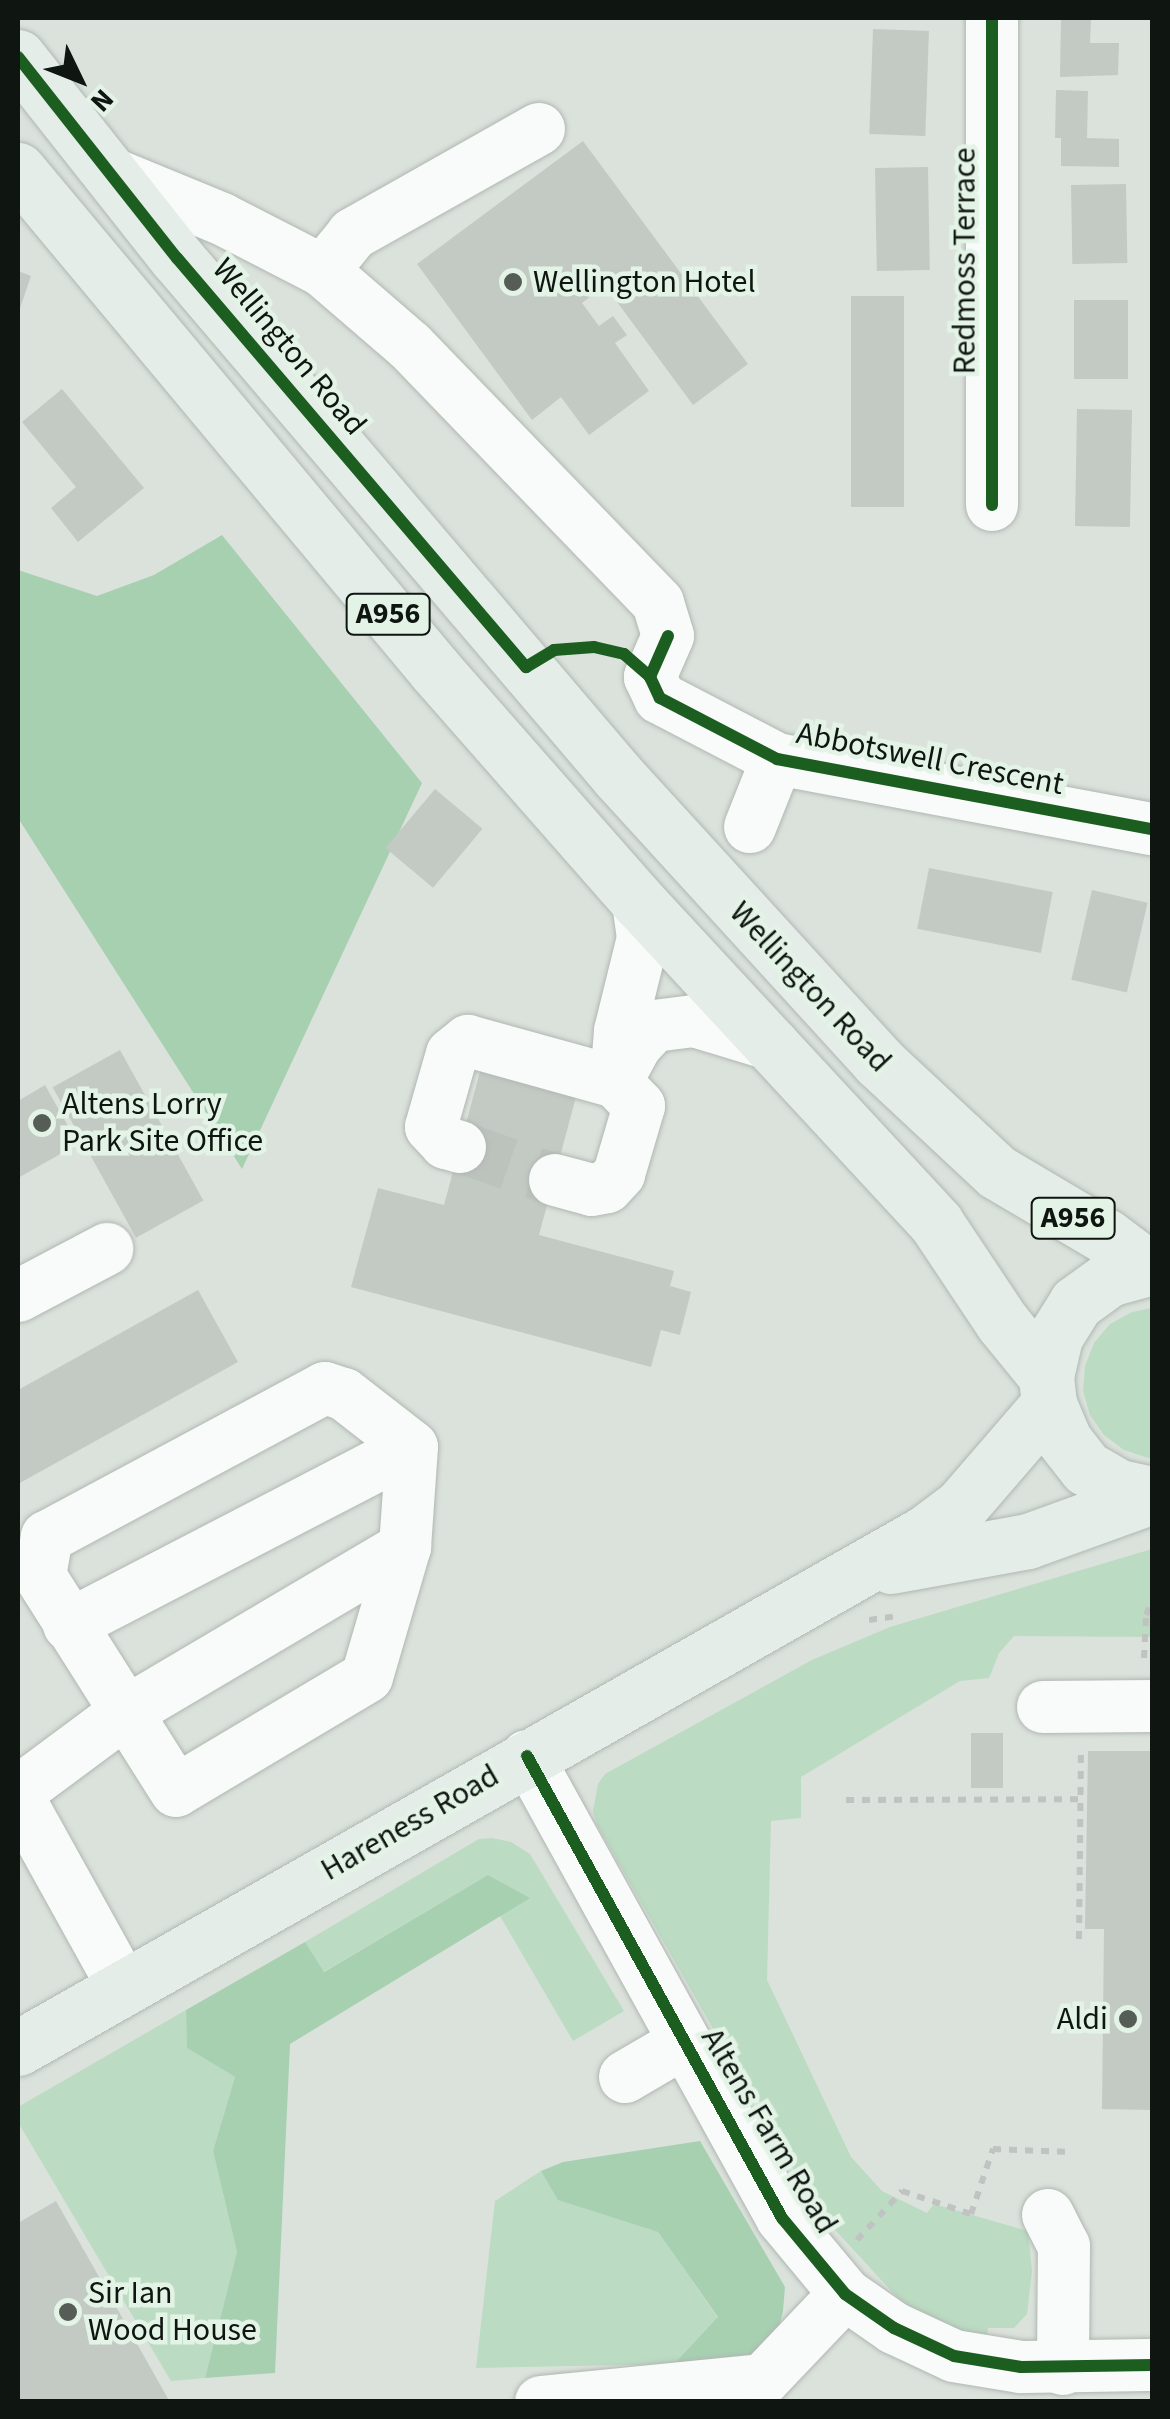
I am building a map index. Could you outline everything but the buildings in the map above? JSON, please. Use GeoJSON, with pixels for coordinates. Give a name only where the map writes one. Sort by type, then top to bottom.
{"type":"FeatureCollection","features":[{"type":"Feature","properties":{"kind":"main road","name":"Wellington Road"},"geometry":{"type":"LineString","coordinates":[[18,57],[108,172],[618,776],[879,1062],[996,1172],[1150,1267]]}},
{"type":"Feature","properties":{"kind":"main road","name":"Wellington Road"},"geometry":{"type":"LineString","coordinates":[[18,170],[436,671],[638,900],[936,1223],[1047,1390]]}},
{"type":"Feature","properties":{"kind":"main road","name":"A956"},"geometry":{"type":"LineString","coordinates":[[1150,1267],[1108,1279],[1076,1303],[1055,1337],[1047,1390],[1064,1440],[1086,1468],[1119,1487],[1152,1495]]}},
{"type":"Feature","properties":{"kind":"main road","name":"Hareness Road"},"geometry":{"type":"LineString","coordinates":[[18,2048],[925,1533],[961,1506],[1047,1390]]}},
{"type":"Feature","properties":{"kind":"main road","name":"Hareness Road"},"geometry":{"type":"LineString","coordinates":[[857,1572],[1028,1541],[1152,1495]]}},
{"type":"Feature","properties":{"kind":"street","name":"Redmoss Terrace"},"geometry":{"type":"LineString","coordinates":[[992,18],[992,505]]}},
{"type":"Feature","properties":{"kind":"street"},"geometry":{"type":"LineString","coordinates":[[108,172],[222,219],[323,272],[353,234],[538,129]]}},
{"type":"Feature","properties":{"kind":"street","name":"Abbotswell Crescent"},"geometry":{"type":"LineString","coordinates":[[323,272],[410,346],[658,603],[668,636],[650,677],[660,698],[776,759],[1152,829]]}},
{"type":"Feature","properties":{"kind":"street","name":"Abbotswell Crescent"},"geometry":{"type":"LineString","coordinates":[[750,827],[776,759]]}},
{"type":"Feature","properties":{"kind":"street"},"geometry":{"type":"LineString","coordinates":[[616,1082],[620,1030],[643,938],[638,900]]}},
{"type":"Feature","properties":{"kind":"street"},"geometry":{"type":"LineString","coordinates":[[616,1082],[636,1045],[654,1026],[671,1021],[694,1021],[773,1045]]}},
{"type":"Feature","properties":{"kind":"street"},"geometry":{"type":"LineString","coordinates":[[460,1147],[446,1143],[431,1127],[452,1054],[468,1041],[616,1082],[639,1106],[620,1174],[607,1187],[592,1190],[554,1180]]}},
{"type":"Feature","properties":{"kind":"street"},"geometry":{"type":"LineString","coordinates":[[18,1296],[106,1249]]}},
{"type":"Feature","properties":{"kind":"street"},"geometry":{"type":"LineString","coordinates":[[325,1388],[344,1394],[412,1447],[405,1547],[367,1677],[176,1791],[123,1714],[40,1576],[46,1537],[325,1388]]}},
{"type":"Feature","properties":{"kind":"street"},"geometry":{"type":"LineString","coordinates":[[69,1625],[412,1447]]}},
{"type":"Feature","properties":{"kind":"street"},"geometry":{"type":"LineString","coordinates":[[124,1988],[18,1794],[123,1714],[405,1547]]}},
{"type":"Feature","properties":{"kind":"street"},"geometry":{"type":"LineString","coordinates":[[1062,1722],[1148,1706]]}},
{"type":"Feature","properties":{"kind":"street","name":"Altens Farm Road"},"geometry":{"type":"LineString","coordinates":[[527,1756],[782,2218],[835,2284],[894,2328],[954,2356],[1062,2369],[1152,2365]]}},
{"type":"Feature","properties":{"kind":"street"},"geometry":{"type":"LineString","coordinates":[[625,2077],[683,2043]]}},
{"type":"Feature","properties":{"kind":"street"},"geometry":{"type":"LineString","coordinates":[[1048,2215],[1064,2246],[1062,2369]]}},
{"type":"Feature","properties":{"kind":"street"},"geometry":{"type":"LineString","coordinates":[[541,2402],[763,2380],[835,2284]]}},
{"type":"Feature","properties":{"kind":"path"},"geometry":{"type":"LineString","coordinates":[[1148,1706],[1145,1626],[1152,1601]]}},
{"type":"Feature","properties":{"kind":"path"},"geometry":{"type":"LineString","coordinates":[[1062,1722],[1080,1799],[1079,1939]]}},
{"type":"Feature","properties":{"kind":"path"},"geometry":{"type":"LineString","coordinates":[[846,1800],[1080,1799]]}},
{"type":"Feature","properties":{"kind":"path"},"geometry":{"type":"LineString","coordinates":[[835,2284],[902,2191],[971,2214],[993,2149],[1072,2152]]}},
{"type":"Feature","properties":{"kind":"green space"},"geometry":{"type":"Polygon","coordinates":[[[222,535],[422,783],[242,1169],[18,818],[18,570],[97,596],[154,575],[222,535]]]}},
{"type":"Feature","properties":{"kind":"green space"},"geometry":{"type":"Polygon","coordinates":[[[1152,1308],[1152,1458],[1148,1458],[1124,1450],[1104,1435],[1090,1415],[1083,1391],[1085,1366],[1094,1343],[1110,1324],[1132,1312],[1152,1308]]]}},
{"type":"Feature","properties":{"kind":"green space"},"geometry":{"type":"Polygon","coordinates":[[[1152,1549],[1152,1637],[1014,1636],[999,1653],[989,1678],[960,1681],[801,1777],[801,1818],[771,1821],[767,1980],[851,2157],[882,2191],[927,2213],[934,2204],[1028,2231],[1032,2271],[1027,2314],[1014,2328],[988,2328],[987,2339],[969,2339],[919,2315],[895,2295],[816,2209],[597,1825],[593,1811],[598,1784],[605,1774],[812,1660],[890,1627],[1152,1549]]]}},
{"type":"Feature","properties":{"kind":"green space"},"geometry":{"type":"Polygon","coordinates":[[[479,1839],[511,1842],[530,1854],[624,2011],[573,2041],[500,1916],[529,1898],[488,1875],[323,1972],[305,1942],[479,1839]]]}},
{"type":"Feature","properties":{"kind":"green space"},"geometry":{"type":"Polygon","coordinates":[[[488,1875],[530,1898],[290,2044],[275,2373],[205,2378],[237,2252],[213,2151],[235,2077],[187,2048],[186,2010],[305,1942],[324,1972],[488,1875]]]}},
{"type":"Feature","properties":{"kind":"green space"},"geometry":{"type":"Polygon","coordinates":[[[186,2010],[187,2048],[235,2077],[213,2151],[237,2252],[205,2378],[171,2381],[18,2122],[18,2107],[186,2010]]]}},
{"type":"Feature","properties":{"kind":"green space"},"geometry":{"type":"Polygon","coordinates":[[[700,2141],[785,2287],[783,2311],[778,2333],[753,2359],[674,2364],[718,2317],[658,2232],[558,2200],[541,2171],[563,2162],[700,2141]]]}},
{"type":"Feature","properties":{"kind":"green space"},"geometry":{"type":"Polygon","coordinates":[[[541,2171],[559,2200],[658,2232],[718,2318],[674,2364],[476,2368],[495,2201],[541,2171]]]}},
{"type":"Feature","properties":{"kind":"tunnel"},"geometry":{"type":"LineString","coordinates":[[460,1147],[555,1180]]}},
{"type":"Feature","properties":{"kind":"cycle path"},"geometry":{"type":"LineString","coordinates":[[992,18],[992,505]]}},
{"type":"Feature","properties":{"kind":"cycle path"},"geometry":{"type":"LineString","coordinates":[[18,57],[177,258],[526,667],[554,650],[594,647],[624,654],[650,677]]}},
{"type":"Feature","properties":{"kind":"cycle path"},"geometry":{"type":"LineString","coordinates":[[668,636],[650,677],[660,698],[777,759],[1152,829]]}},
{"type":"Feature","properties":{"kind":"cycle path"},"geometry":{"type":"LineString","coordinates":[[527,1756],[782,2218],[845,2294],[894,2328],[954,2356],[1021,2367],[1152,2365]]}},
{"type":"Feature","properties":{"kind":"place","name":"Wellington Hotel"},"geometry":{"type":"Point","coordinates":[513,282]}},
{"type":"Feature","properties":{"kind":"place","name":"Altens Lorry Park Site Office"},"geometry":{"type":"Point","coordinates":[42,1123]}},
{"type":"Feature","properties":{"kind":"place","name":"Aldi"},"geometry":{"type":"Point","coordinates":[1128,2019]}},
{"type":"Feature","properties":{"kind":"place","name":"Sir Ian Wood House"},"geometry":{"type":"Point","coordinates":[68,2312]}}]}
